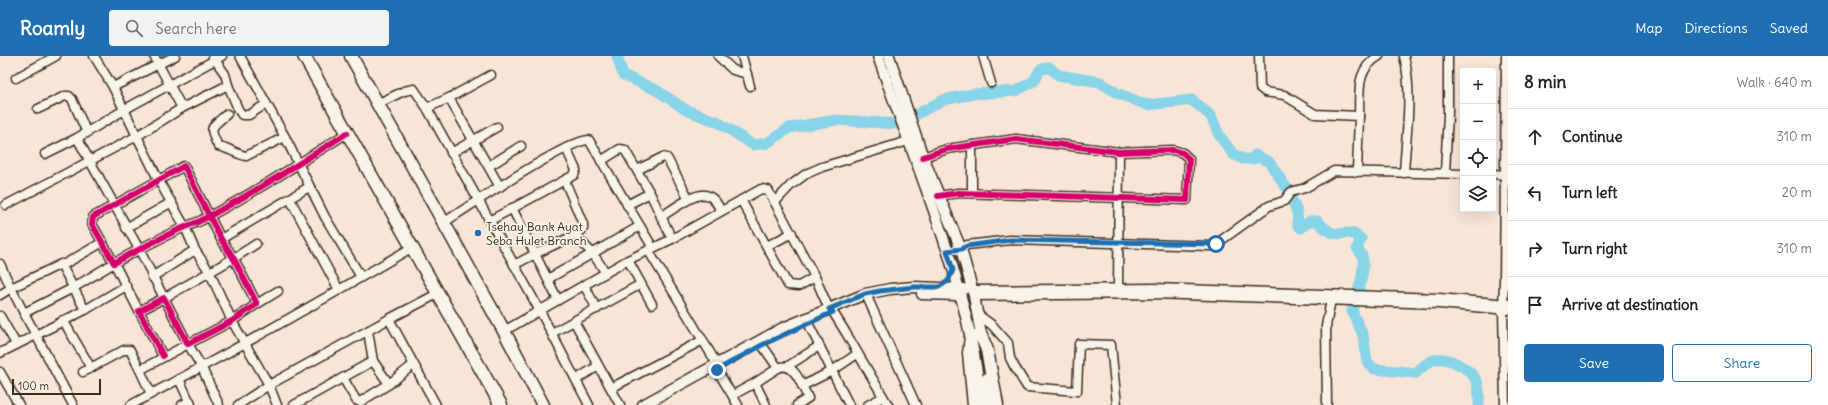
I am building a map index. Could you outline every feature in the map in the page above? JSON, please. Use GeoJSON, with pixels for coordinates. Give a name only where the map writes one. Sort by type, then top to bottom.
{"type":"FeatureCollection","features":[{"type":"Feature","properties":{"kind":"highway"},"geometry":{"type":"LineString","coordinates":[[304,56],[411,248],[501,405]]}},
{"type":"Feature","properties":{"kind":"highway"},"geometry":{"type":"LineString","coordinates":[[351,56],[504,331],[543,405]]}},
{"type":"Feature","properties":{"kind":"highway"},"geometry":{"type":"LineString","coordinates":[[974,405],[969,353],[976,335]]}},
{"type":"Feature","properties":{"kind":"highway"},"geometry":{"type":"LineString","coordinates":[[976,335],[987,350],[997,405]]}},
{"type":"Feature","properties":{"kind":"main road"},"geometry":{"type":"LineString","coordinates":[[878,56],[909,129],[923,157],[961,249],[977,314],[976,335]]}},
{"type":"Feature","properties":{"kind":"main road"},"geometry":{"type":"LineString","coordinates":[[889,56],[904,115]]}},
{"type":"Feature","properties":{"kind":"main road"},"geometry":{"type":"LineString","coordinates":[[909,129],[908,141],[976,335],[990,405]]}},
{"type":"Feature","properties":{"kind":"main road"},"geometry":{"type":"LineString","coordinates":[[939,287],[948,281],[953,270]]}},
{"type":"Feature","properties":{"kind":"main road"},"geometry":{"type":"LineString","coordinates":[[643,405],[865,294],[914,287],[939,287],[960,292]]}},
{"type":"Feature","properties":{"kind":"main road"},"geometry":{"type":"LineString","coordinates":[[653,405],[784,328],[831,311],[868,299],[903,293],[973,293]]}},
{"type":"Feature","properties":{"kind":"main road"},"geometry":{"type":"LineString","coordinates":[[980,354],[981,405]]}},
{"type":"Feature","properties":{"kind":"street"},"geometry":{"type":"LineString","coordinates":[[16,78],[56,56]]}},
{"type":"Feature","properties":{"kind":"street"},"geometry":{"type":"LineString","coordinates":[[94,56],[113,87],[159,181],[172,202],[195,250],[209,271],[232,321],[268,385],[277,405]]}},
{"type":"Feature","properties":{"kind":"street"},"geometry":{"type":"LineString","coordinates":[[154,56],[182,108]]}},
{"type":"Feature","properties":{"kind":"street"},"geometry":{"type":"LineString","coordinates":[[113,87],[175,56]]}},
{"type":"Feature","properties":{"kind":"street"},"geometry":{"type":"LineString","coordinates":[[240,56],[285,137],[309,187],[361,277]]}},
{"type":"Feature","properties":{"kind":"street"},"geometry":{"type":"LineString","coordinates":[[718,56],[733,70],[747,74]]}},
{"type":"Feature","properties":{"kind":"street"},"geometry":{"type":"LineString","coordinates":[[742,56],[750,86]]}},
{"type":"Feature","properties":{"kind":"street"},"geometry":{"type":"LineString","coordinates":[[983,56],[990,83]]}},
{"type":"Feature","properties":{"kind":"street"},"geometry":{"type":"LineString","coordinates":[[1259,56],[1260,88],[1265,92],[1284,95],[1315,114],[1359,116]]}},
{"type":"Feature","properties":{"kind":"street"},"geometry":{"type":"LineString","coordinates":[[1404,56],[1407,67],[1408,89],[1404,173]]}},
{"type":"Feature","properties":{"kind":"street"},"geometry":{"type":"LineString","coordinates":[[1445,173],[1448,114],[1448,56]]}},
{"type":"Feature","properties":{"kind":"street"},"geometry":{"type":"LineString","coordinates":[[1505,405],[1506,56]]}},
{"type":"Feature","properties":{"kind":"street"},"geometry":{"type":"LineString","coordinates":[[45,154],[87,133],[216,57],[225,74],[228,85],[242,115],[249,115],[266,104]]}},
{"type":"Feature","properties":{"kind":"street"},"geometry":{"type":"LineString","coordinates":[[1357,172],[1360,81],[1362,72],[1374,57]]}},
{"type":"Feature","properties":{"kind":"street"},"geometry":{"type":"LineString","coordinates":[[428,108],[450,98],[491,75]]}},
{"type":"Feature","properties":{"kind":"street"},"geometry":{"type":"LineString","coordinates":[[6,205],[137,136],[182,108],[228,85]]}},
{"type":"Feature","properties":{"kind":"street"},"geometry":{"type":"LineString","coordinates":[[377,104],[404,91],[414,89],[428,108],[451,153],[577,379],[589,405]]}},
{"type":"Feature","properties":{"kind":"street"},"geometry":{"type":"LineString","coordinates":[[38,109],[65,96],[69,96],[72,99],[87,133]]}},
{"type":"Feature","properties":{"kind":"street"},"geometry":{"type":"LineString","coordinates":[[450,98],[500,187]]}},
{"type":"Feature","properties":{"kind":"street"},"geometry":{"type":"LineString","coordinates":[[227,114],[212,127],[211,130],[218,146],[229,148],[246,156],[285,137]]}},
{"type":"Feature","properties":{"kind":"street"},"geometry":{"type":"LineString","coordinates":[[451,153],[497,127]]}},
{"type":"Feature","properties":{"kind":"street"},"geometry":{"type":"LineString","coordinates":[[24,314],[73,288],[139,249],[209,216],[299,164],[347,133]]}},
{"type":"Feature","properties":{"kind":"street"},"geometry":{"type":"LineString","coordinates":[[77,138],[88,161],[115,205],[126,228],[139,249],[152,277],[201,366],[219,405]]}},
{"type":"Feature","properties":{"kind":"street"},"geometry":{"type":"LineString","coordinates":[[923,157],[947,149],[1016,139],[1028,139],[1119,152],[1172,150],[1183,153],[1189,159],[1187,200],[972,193],[938,196]]}},
{"type":"Feature","properties":{"kind":"street"},"geometry":{"type":"LineString","coordinates":[[443,223],[478,200],[566,148],[589,140],[592,142],[601,161],[640,226],[651,249],[738,405]]}},
{"type":"Feature","properties":{"kind":"street"},"geometry":{"type":"LineString","coordinates":[[775,202],[791,185],[806,174],[822,167],[908,141]]}},
{"type":"Feature","properties":{"kind":"street"},"geometry":{"type":"LineString","coordinates":[[972,145],[972,193]]}},
{"type":"Feature","properties":{"kind":"street"},"geometry":{"type":"LineString","coordinates":[[489,166],[521,146]]}},
{"type":"Feature","properties":{"kind":"street"},"geometry":{"type":"LineString","coordinates":[[489,221],[574,176],[576,170],[566,148]]}},
{"type":"Feature","properties":{"kind":"street"},"geometry":{"type":"LineString","coordinates":[[601,161],[623,148],[650,193],[672,239]]}},
{"type":"Feature","properties":{"kind":"street"},"geometry":{"type":"LineString","coordinates":[[1118,291],[1119,152]]}},
{"type":"Feature","properties":{"kind":"street"},"geometry":{"type":"LineString","coordinates":[[637,170],[663,157],[667,158],[689,199]]}},
{"type":"Feature","properties":{"kind":"street"},"geometry":{"type":"LineString","coordinates":[[163,356],[92,224],[92,218],[184,166],[221,239],[234,259],[257,304]]}},
{"type":"Feature","properties":{"kind":"street"},"geometry":{"type":"LineString","coordinates":[[947,251],[961,249],[967,246],[1010,240],[1216,244],[1269,206],[1284,201],[1291,192],[1305,188],[1323,176],[1334,171],[1460,174]]}},
{"type":"Feature","properties":{"kind":"street"},"geometry":{"type":"LineString","coordinates":[[1496,174],[1506,175]]}},
{"type":"Feature","properties":{"kind":"street"},"geometry":{"type":"LineString","coordinates":[[514,265],[575,235],[583,229],[583,224],[565,181]]}},
{"type":"Feature","properties":{"kind":"street"},"geometry":{"type":"LineString","coordinates":[[221,239],[309,187]]}},
{"type":"Feature","properties":{"kind":"street"},"geometry":{"type":"LineString","coordinates":[[504,331],[628,260],[672,239],[765,188],[768,190],[792,233],[831,311],[846,333],[888,405]]}},
{"type":"Feature","properties":{"kind":"street"},"geometry":{"type":"LineString","coordinates":[[627,205],[650,193]]}},
{"type":"Feature","properties":{"kind":"street"},"geometry":{"type":"LineString","coordinates":[[661,217],[689,199],[706,194],[714,200],[722,211]]}},
{"type":"Feature","properties":{"kind":"street"},"geometry":{"type":"LineString","coordinates":[[290,199],[339,290]]}},
{"type":"Feature","properties":{"kind":"street"},"geometry":{"type":"LineString","coordinates":[[741,200],[788,285],[799,286],[815,277]]}},
{"type":"Feature","properties":{"kind":"street"},"geometry":{"type":"LineString","coordinates":[[126,228],[172,202]]}},
{"type":"Feature","properties":{"kind":"street"},"geometry":{"type":"LineString","coordinates":[[512,208],[558,300]]}},
{"type":"Feature","properties":{"kind":"street"},"geometry":{"type":"LineString","coordinates":[[548,280],[640,226]]}},
{"type":"Feature","properties":{"kind":"street"},"geometry":{"type":"LineString","coordinates":[[766,246],[792,233]]}},
{"type":"Feature","properties":{"kind":"street"},"geometry":{"type":"LineString","coordinates":[[575,235],[593,254],[606,273]]}},
{"type":"Feature","properties":{"kind":"street"},"geometry":{"type":"LineString","coordinates":[[0,295],[59,264],[63,265],[103,242]]}},
{"type":"Feature","properties":{"kind":"street"},"geometry":{"type":"LineString","coordinates":[[139,312],[209,271],[234,259],[256,244]]}},
{"type":"Feature","properties":{"kind":"street"},"geometry":{"type":"LineString","coordinates":[[131,405],[245,343],[411,248]]}},
{"type":"Feature","properties":{"kind":"street"},"geometry":{"type":"LineString","coordinates":[[152,277],[195,250]]}},
{"type":"Feature","properties":{"kind":"street"},"geometry":{"type":"LineString","coordinates":[[628,260],[652,304]]}},
{"type":"Feature","properties":{"kind":"street"},"geometry":{"type":"LineString","coordinates":[[0,265],[24,314],[73,405]]}},
{"type":"Feature","properties":{"kind":"street"},"geometry":{"type":"LineString","coordinates":[[63,265],[85,310]]}},
{"type":"Feature","properties":{"kind":"street"},"geometry":{"type":"LineString","coordinates":[[552,334],[641,284]]}},
{"type":"Feature","properties":{"kind":"street"},"geometry":{"type":"LineString","coordinates":[[584,285],[597,309]]}},
{"type":"Feature","properties":{"kind":"street"},"geometry":{"type":"LineString","coordinates":[[0,353],[85,310],[126,286]]}},
{"type":"Feature","properties":{"kind":"street"},"geometry":{"type":"LineString","coordinates":[[140,370],[163,356],[232,321],[278,291]]}},
{"type":"Feature","properties":{"kind":"street"},"geometry":{"type":"LineString","coordinates":[[973,293],[1118,291],[1362,298],[1439,298],[1505,307]]}},
{"type":"Feature","properties":{"kind":"street"},"geometry":{"type":"LineString","coordinates":[[1118,291],[1331,300],[1347,297]]}},
{"type":"Feature","properties":{"kind":"street"},"geometry":{"type":"LineString","coordinates":[[238,405],[268,385],[438,293]]}},
{"type":"Feature","properties":{"kind":"street"},"geometry":{"type":"LineString","coordinates":[[868,299],[916,405]]}},
{"type":"Feature","properties":{"kind":"street"},"geometry":{"type":"LineString","coordinates":[[1327,405],[1326,326],[1331,300]]}},
{"type":"Feature","properties":{"kind":"street"},"geometry":{"type":"LineString","coordinates":[[977,314],[992,325],[1008,343],[1010,358],[1027,387],[1077,391],[1079,344],[1111,345],[1117,405]]}},
{"type":"Feature","properties":{"kind":"street"},"geometry":{"type":"LineString","coordinates":[[0,316],[16,344]]}},
{"type":"Feature","properties":{"kind":"street"},"geometry":{"type":"LineString","coordinates":[[390,319],[413,365],[436,405]]}},
{"type":"Feature","properties":{"kind":"street"},"geometry":{"type":"LineString","coordinates":[[63,320],[87,370],[119,351],[130,350],[151,394]]}},
{"type":"Feature","properties":{"kind":"street"},"geometry":{"type":"LineString","coordinates":[[574,321],[620,405]]}},
{"type":"Feature","properties":{"kind":"street"},"geometry":{"type":"LineString","coordinates":[[808,323],[849,405]]}},
{"type":"Feature","properties":{"kind":"street"},"geometry":{"type":"LineString","coordinates":[[368,331],[373,361],[389,384]]}},
{"type":"Feature","properties":{"kind":"street"},"geometry":{"type":"LineString","coordinates":[[611,388],[703,340]]}},
{"type":"Feature","properties":{"kind":"street"},"geometry":{"type":"LineString","coordinates":[[762,345],[778,368]]}},
{"type":"Feature","properties":{"kind":"street"},"geometry":{"type":"LineString","coordinates":[[733,396],[755,384],[778,368],[788,366],[819,346]]}},
{"type":"Feature","properties":{"kind":"street"},"geometry":{"type":"LineString","coordinates":[[802,386],[832,371],[858,354]]}},
{"type":"Feature","properties":{"kind":"street"},"geometry":{"type":"LineString","coordinates":[[294,405],[309,402],[343,378],[373,361]]}},
{"type":"Feature","properties":{"kind":"street"},"geometry":{"type":"LineString","coordinates":[[343,378],[358,402],[389,384],[413,365]]}},
{"type":"Feature","properties":{"kind":"street"},"geometry":{"type":"LineString","coordinates":[[577,379],[598,366]]}},
{"type":"Feature","properties":{"kind":"street"},"geometry":{"type":"LineString","coordinates":[[788,366],[793,370],[808,398],[797,405]]}},
{"type":"Feature","properties":{"kind":"street"},"geometry":{"type":"LineString","coordinates":[[0,372],[18,405]]}},
{"type":"Feature","properties":{"kind":"street"},"geometry":{"type":"LineString","coordinates":[[179,379],[188,404]]}},
{"type":"Feature","properties":{"kind":"street"},"geometry":{"type":"LineString","coordinates":[[755,384],[766,405]]}},
{"type":"Feature","properties":{"kind":"street"},"geometry":{"type":"LineString","coordinates":[[868,405],[883,397]]}},
{"type":"Feature","properties":{"kind":"waterway"},"geometry":{"type":"LineString","coordinates":[[617,56],[623,75],[658,91],[686,110],[718,122],[753,145],[767,143],[789,128],[836,120],[899,124],[943,100],[973,94],[1016,91],[1034,81],[1040,70],[1049,67],[1058,75],[1100,82],[1117,93],[1147,105],[1192,100],[1211,116],[1219,135],[1233,154],[1243,159],[1253,159],[1255,155],[1269,162],[1288,190],[1297,212],[1298,225],[1301,228],[1310,221],[1317,221],[1333,233],[1350,233],[1361,239],[1357,248],[1362,256],[1363,268],[1352,311],[1363,335],[1367,361],[1374,369],[1416,373],[1425,364],[1431,361],[1437,359],[1452,361],[1472,374],[1477,381],[1479,405]]}},
{"type":"Feature","properties":{"kind":"cycle path"},"geometry":{"type":"LineString","coordinates":[[163,356],[139,311],[164,298],[188,344],[232,321],[257,304],[234,259],[221,239],[185,168],[184,166],[93,217],[92,224],[114,263],[158,239],[200,221],[202,220],[221,210],[239,200],[347,133]]}},
{"type":"Feature","properties":{"kind":"cycle path"},"geometry":{"type":"LineString","coordinates":[[923,157],[947,149],[1016,139],[1119,152],[1173,150],[1183,153],[1189,159],[1187,200],[959,193],[938,196]]}},
{"type":"Feature","properties":{"kind":"place","name":"Tsehay Bank Ayat Seba Hulet Branch"},"geometry":{"type":"Point","coordinates":[478,233]}},
{"type":"Feature","properties":{"kind":"route"},"geometry":{"type":"LineString","coordinates":[[717,370],[762,345],[833,312],[829,309],[865,294],[900,288],[939,287],[945,284],[953,270],[947,251],[961,249],[967,246],[1010,240],[1119,242],[1211,246],[1216,244]]}}]}
